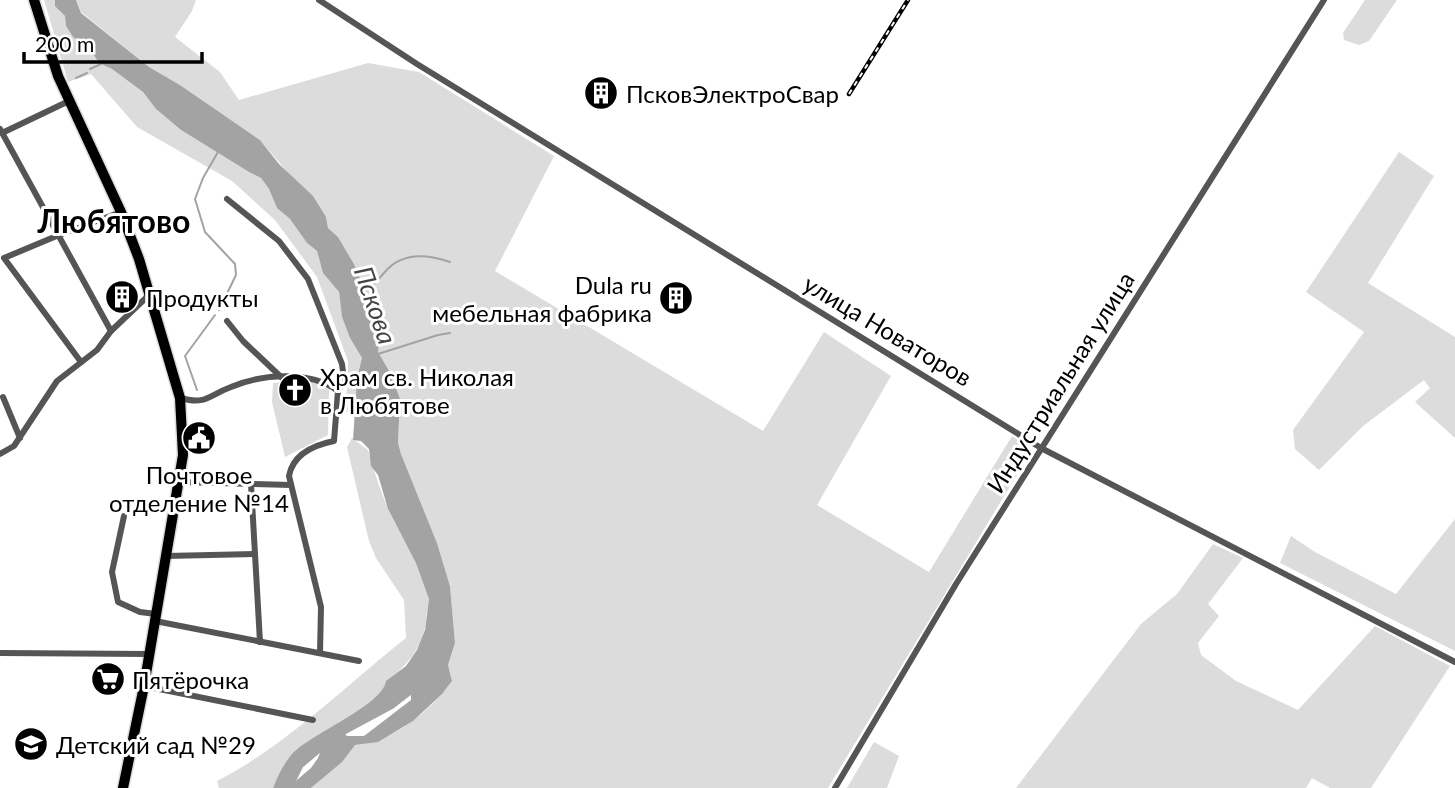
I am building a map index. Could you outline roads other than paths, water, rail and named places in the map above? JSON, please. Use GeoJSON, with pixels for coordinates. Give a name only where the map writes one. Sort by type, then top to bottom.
{"type":"FeatureCollection","features":[{"type":"Feature","properties":{"kind":"main road"},"geometry":{"type":"LineString","coordinates":[[34,0],[54,66],[121,212],[139,259],[180,398],[183,455],[144,686],[123,788]]}},
{"type":"Feature","properties":{"kind":"street","name":"улица Новаторов"},"geometry":{"type":"LineString","coordinates":[[319,0],[428,71],[1041,448],[1455,662]]}},
{"type":"Feature","properties":{"kind":"street","name":"Индустриальная улица"},"geometry":{"type":"LineString","coordinates":[[835,788],[956,584],[1324,0]]}},
{"type":"Feature","properties":{"kind":"street"},"geometry":{"type":"LineString","coordinates":[[69,101],[1,131],[111,331]]}},
{"type":"Feature","properties":{"kind":"street"},"geometry":{"type":"LineString","coordinates":[[227,199],[279,242],[308,279],[342,364],[344,380],[338,391],[334,441],[320,444],[296,459],[290,470],[291,485],[321,607],[320,653]]}},
{"type":"Feature","properties":{"kind":"street"},"geometry":{"type":"LineString","coordinates":[[81,362],[4,258],[59,234],[121,212]]}},
{"type":"Feature","properties":{"kind":"street"},"geometry":{"type":"LineString","coordinates":[[0,453],[14,446],[57,381],[97,350],[111,331],[149,295]]}},
{"type":"Feature","properties":{"kind":"street"},"geometry":{"type":"LineString","coordinates":[[226,321],[281,377]]}},
{"type":"Feature","properties":{"kind":"street"},"geometry":{"type":"LineString","coordinates":[[180,398],[201,402],[235,385],[281,377],[318,380],[338,391]]}},
{"type":"Feature","properties":{"kind":"street"},"geometry":{"type":"LineString","coordinates":[[3,397],[20,438]]}},
{"type":"Feature","properties":{"kind":"street"},"geometry":{"type":"LineString","coordinates":[[179,482],[291,485]]}},
{"type":"Feature","properties":{"kind":"street"},"geometry":{"type":"LineString","coordinates":[[251,484],[260,642]]}},
{"type":"Feature","properties":{"kind":"street"},"geometry":{"type":"LineString","coordinates":[[124,516],[112,572],[118,602],[156,617],[260,642],[359,661]]}},
{"type":"Feature","properties":{"kind":"street"},"geometry":{"type":"LineString","coordinates":[[166,556],[255,554]]}},
{"type":"Feature","properties":{"kind":"street"},"geometry":{"type":"LineString","coordinates":[[0,653],[149,654]]}},
{"type":"Feature","properties":{"kind":"street"},"geometry":{"type":"LineString","coordinates":[[144,686],[313,720]]}},
{"type":"Feature","properties":{"kind":"waterway"},"geometry":{"type":"LineString","coordinates":[[90,69],[101,64]]}},
{"type":"Feature","properties":{"kind":"waterway"},"geometry":{"type":"LineString","coordinates":[[76,78],[87,73]]}},
{"type":"Feature","properties":{"kind":"waterway"},"geometry":{"type":"LineString","coordinates":[[218,152],[195,199],[205,232],[235,264],[236,275],[219,310]]}},
{"type":"Feature","properties":{"kind":"waterway"},"geometry":{"type":"LineString","coordinates":[[364,292],[391,266],[406,258],[423,256],[450,262]]}},
{"type":"Feature","properties":{"kind":"waterway"},"geometry":{"type":"LineString","coordinates":[[197,390],[185,356],[215,315]]}},
{"type":"Feature","properties":{"kind":"waterway"},"geometry":{"type":"LineString","coordinates":[[378,354],[450,333]]}},
{"type":"Feature","properties":{"kind":"waterway","name":"Пскова"},"geometry":{"type":"LineString","coordinates":[[337,733],[391,704],[413,687]]}},
{"type":"Feature","properties":{"kind":"waterway","name":"Пскова"},"geometry":{"type":"LineString","coordinates":[[287,788],[299,764],[324,743]]}},
{"type":"Feature","properties":{"kind":"railway"},"geometry":{"type":"LineString","coordinates":[[849,94],[908,0]]}},
{"type":"Feature","properties":{"kind":"place","name":"ПсковЭлектроСвар"},"geometry":{"type":"Point","coordinates":[601,93]}},
{"type":"Feature","properties":{"kind":"place","name":"Продукты"},"geometry":{"type":"Point","coordinates":[122,297]}},
{"type":"Feature","properties":{"kind":"place","name":"Dula ru мебельная фабрика"},"geometry":{"type":"Point","coordinates":[676,298]}},
{"type":"Feature","properties":{"kind":"place","name":"Храм св. Николая в Любятове"},"geometry":{"type":"Point","coordinates":[295,390]}},
{"type":"Feature","properties":{"kind":"place","name":"Почтовое отделение №14"},"geometry":{"type":"Point","coordinates":[199,438]}},
{"type":"Feature","properties":{"kind":"place","name":"Пятёрочка"},"geometry":{"type":"Point","coordinates":[108,679]}},
{"type":"Feature","properties":{"kind":"place","name":"Детский сад №29"},"geometry":{"type":"Point","coordinates":[31,744]}},
{"type":"Feature","properties":{"kind":"district","name":"Любятово"},"geometry":{"type":"Point","coordinates":[114,220]}}]}
